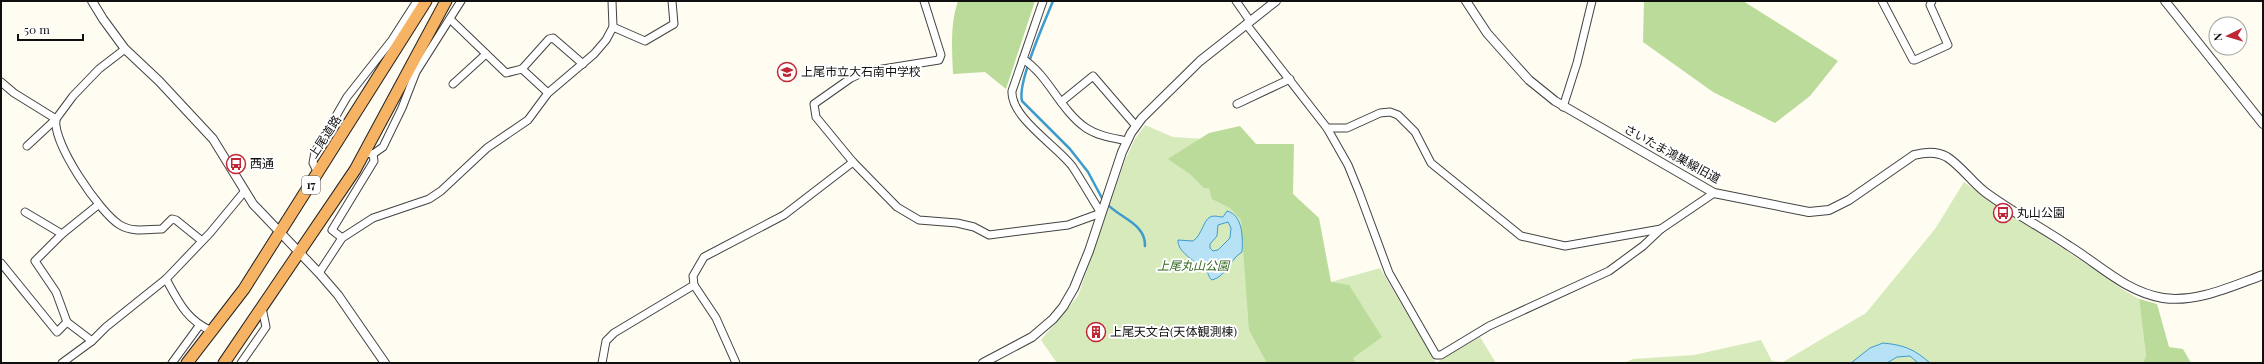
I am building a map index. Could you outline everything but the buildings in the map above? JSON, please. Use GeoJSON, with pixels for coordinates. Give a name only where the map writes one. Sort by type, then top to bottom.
{"type":"FeatureCollection","features":[{"type":"Feature","properties":{"kind":"highway","name":"上尾道路"},"geometry":{"type":"LineString","coordinates":[[187,363],[244,289],[426,1]]}},
{"type":"Feature","properties":{"kind":"highway","name":"17"},"geometry":{"type":"LineString","coordinates":[[224,363],[368,153],[446,1]]}},
{"type":"Feature","properties":{"kind":"street"},"geometry":{"type":"LineString","coordinates":[[92,1],[102,19],[125,49],[164,86],[213,139],[244,192],[280,234],[319,273],[338,295],[386,363]]}},
{"type":"Feature","properties":{"kind":"street"},"geometry":{"type":"LineString","coordinates":[[318,173],[313,163],[315,152],[347,97],[392,40],[416,1]]}},
{"type":"Feature","properties":{"kind":"street"},"geometry":{"type":"LineString","coordinates":[[342,238],[332,230],[374,161],[368,153],[383,147],[392,132],[416,72],[461,1]]}},
{"type":"Feature","properties":{"kind":"street"},"geometry":{"type":"LineString","coordinates":[[319,273],[342,238],[373,218],[429,199],[441,192],[487,148],[528,120],[548,93],[600,48],[613,27],[612,1]]}},
{"type":"Feature","properties":{"kind":"street"},"geometry":{"type":"LineString","coordinates":[[613,27],[645,41],[674,24],[672,1]]}},
{"type":"Feature","properties":{"kind":"street"},"geometry":{"type":"LineString","coordinates":[[924,1],[941,55],[939,60],[864,72],[838,86],[814,104],[816,117],[853,162],[897,207],[910,216],[927,222],[974,227],[989,234],[1006,234],[1068,225],[1101,213]]}},
{"type":"Feature","properties":{"kind":"street"},"geometry":{"type":"LineString","coordinates":[[1043,1],[1012,91],[1013,102],[1022,116],[1071,165],[1101,213]]}},
{"type":"Feature","properties":{"kind":"street"},"geometry":{"type":"LineString","coordinates":[[1236,1],[1248,22],[1327,128],[1354,179],[1388,273],[1436,355],[1441,356],[1490,326],[1608,271],[1643,246],[1661,228],[1714,193]]}},
{"type":"Feature","properties":{"kind":"street"},"geometry":{"type":"LineString","coordinates":[[983,363],[1032,337],[1053,319],[1063,307],[1074,288],[1089,251],[1127,142],[1136,126],[1158,100],[1187,73],[1248,22],[1276,1]]}},
{"type":"Feature","properties":{"kind":"street","name":"さいたま鴻巣線旧道"},"geometry":{"type":"LineString","coordinates":[[1466,1],[1487,33],[1510,60],[1529,80],[1563,107],[1714,193],[1808,212],[1829,210],[1849,200],[1914,155],[1923,153],[1938,154],[1947,158],[1985,192],[2070,246],[2117,280],[2141,293],[2164,298],[2182,299],[2204,295],[2263,275]]}},
{"type":"Feature","properties":{"kind":"street"},"geometry":{"type":"LineString","coordinates":[[1563,107],[1577,64],[1592,1]]}},
{"type":"Feature","properties":{"kind":"street"},"geometry":{"type":"LineString","coordinates":[[1882,1],[1913,60],[1916,60],[1948,44],[1930,5],[1932,1]]}},
{"type":"Feature","properties":{"kind":"street"},"geometry":{"type":"LineString","coordinates":[[2165,1],[2263,124]]}},
{"type":"Feature","properties":{"kind":"street"},"geometry":{"type":"LineString","coordinates":[[450,19],[506,73],[522,68],[549,39],[553,38],[583,64]]}},
{"type":"Feature","properties":{"kind":"street"},"geometry":{"type":"LineString","coordinates":[[27,146],[56,119],[73,96],[99,69],[125,49]]}},
{"type":"Feature","properties":{"kind":"street"},"geometry":{"type":"LineString","coordinates":[[453,84],[486,54]]}},
{"type":"Feature","properties":{"kind":"street"},"geometry":{"type":"LineString","coordinates":[[1023,59],[1033,66],[1072,116],[1086,128],[1101,135],[1127,142]]}},
{"type":"Feature","properties":{"kind":"street"},"geometry":{"type":"LineString","coordinates":[[522,68],[548,93]]}},
{"type":"Feature","properties":{"kind":"street"},"geometry":{"type":"LineString","coordinates":[[1061,102],[1093,76],[1136,126]]}},
{"type":"Feature","properties":{"kind":"street"},"geometry":{"type":"LineString","coordinates":[[1237,104],[1290,79]]}},
{"type":"Feature","properties":{"kind":"street"},"geometry":{"type":"LineString","coordinates":[[1,82],[14,93],[56,119]]}},
{"type":"Feature","properties":{"kind":"street"},"geometry":{"type":"LineString","coordinates":[[1327,128],[1347,128],[1380,114],[1390,112],[1398,115],[1416,132],[1431,163],[1521,236],[1565,246],[1661,228]]}},
{"type":"Feature","properties":{"kind":"street"},"geometry":{"type":"LineString","coordinates":[[56,119],[58,136],[63,148],[98,205],[120,224],[132,230],[162,229],[172,219],[176,220],[202,241]]}},
{"type":"Feature","properties":{"kind":"street"},"geometry":{"type":"LineString","coordinates":[[736,363],[716,318],[694,285],[693,276],[704,257],[784,215],[853,162]]}},
{"type":"Feature","properties":{"kind":"street"},"geometry":{"type":"LineString","coordinates":[[62,363],[92,341],[106,327],[166,279],[202,241],[244,192]]}},
{"type":"Feature","properties":{"kind":"street"},"geometry":{"type":"LineString","coordinates":[[92,341],[67,322],[56,292],[36,261],[62,234],[98,205]]}},
{"type":"Feature","properties":{"kind":"street"},"geometry":{"type":"LineString","coordinates":[[25,212],[62,234]]}},
{"type":"Feature","properties":{"kind":"street"},"geometry":{"type":"LineString","coordinates":[[1,263],[56,332],[67,322]]}},
{"type":"Feature","properties":{"kind":"street"},"geometry":{"type":"LineString","coordinates":[[166,279],[182,307],[199,326],[212,331]]}},
{"type":"Feature","properties":{"kind":"street"},"geometry":{"type":"LineString","coordinates":[[602,363],[606,341],[614,333],[694,285]]}},
{"type":"Feature","properties":{"kind":"street"},"geometry":{"type":"LineString","coordinates":[[241,363],[266,326],[262,308]]}},
{"type":"Feature","properties":{"kind":"street"},"geometry":{"type":"LineString","coordinates":[[172,363],[199,326]]}},
{"type":"Feature","properties":{"kind":"green space"},"geometry":{"type":"Polygon","coordinates":[[[958,1],[1035,1],[1006,89],[985,72],[953,74],[953,28],[955,10],[958,1]]]}},
{"type":"Feature","properties":{"kind":"green space"},"geometry":{"type":"Polygon","coordinates":[[[1644,1],[1743,1],[1838,61],[1810,96],[1775,123],[1713,92],[1643,42],[1644,1]]]}},
{"type":"Feature","properties":{"kind":"green space","name":"上尾丸山公園"},"geometry":{"type":"Polygon","coordinates":[[[1145,125],[1173,137],[1206,139],[1331,282],[1380,268],[1436,363],[1057,363],[1041,340],[1078,296],[1125,160],[1135,139],[1145,125]]]}},
{"type":"Feature","properties":{"kind":"green space"},"geometry":{"type":"Polygon","coordinates":[[[1240,126],[1256,144],[1294,144],[1293,194],[1319,218],[1331,282],[1349,285],[1382,337],[1353,358],[1356,363],[1267,363],[1249,330],[1241,220],[1230,208],[1212,199],[1209,188],[1204,188],[1190,174],[1168,159],[1209,133],[1240,126]]]}},
{"type":"Feature","properties":{"kind":"green space"},"geometry":{"type":"Polygon","coordinates":[[[1964,182],[2008,213],[2139,299],[2146,357],[2143,363],[1624,363],[1633,359],[1694,355],[1761,340],[1772,361],[1783,362],[1866,313],[1935,229],[1964,182]]]}},
{"type":"Feature","properties":{"kind":"green space"},"geometry":{"type":"Polygon","coordinates":[[[2139,299],[2157,304],[2169,347],[2183,349],[2191,363],[2143,363],[2146,356],[2139,299]]]}},
{"type":"Feature","properties":{"kind":"green space"},"geometry":{"type":"Polygon","coordinates":[[[1480,337],[1496,363],[1436,363],[1480,337]]]}},
{"type":"Feature","properties":{"kind":"water"},"geometry":{"type":"Polygon","coordinates":[[[1227,211],[1232,213],[1239,222],[1242,234],[1242,252],[1221,275],[1212,280],[1207,272],[1189,258],[1181,249],[1178,240],[1193,241],[1210,217],[1223,217],[1227,211]],[[1228,222],[1218,225],[1217,236],[1210,244],[1210,248],[1213,251],[1218,250],[1230,238],[1231,228],[1228,222]]]}},
{"type":"Feature","properties":{"kind":"water"},"geometry":{"type":"Polygon","coordinates":[[[1883,343],[1908,348],[1919,354],[1930,363],[1918,363],[1910,356],[1897,357],[1887,363],[1851,363],[1870,348],[1883,343]]]}},
{"type":"Feature","properties":{"kind":"waterway"},"geometry":{"type":"LineString","coordinates":[[1053,1],[1038,37],[1028,67],[1022,92],[1022,101],[1070,149],[1088,172],[1103,200]]}},
{"type":"Feature","properties":{"kind":"waterway"},"geometry":{"type":"LineString","coordinates":[[1107,204],[1137,227],[1144,238],[1145,246]]}},
{"type":"Feature","properties":{"kind":"place","name":"上尾市立大石南中学校"},"geometry":{"type":"Point","coordinates":[787,72]}},
{"type":"Feature","properties":{"kind":"place","name":"西通"},"geometry":{"type":"Point","coordinates":[236,164]}},
{"type":"Feature","properties":{"kind":"place","name":"丸山公園"},"geometry":{"type":"Point","coordinates":[2003,213]}},
{"type":"Feature","properties":{"kind":"place","name":"上尾天文台(天体観測棟)"},"geometry":{"type":"Point","coordinates":[1096,332]}}]}
